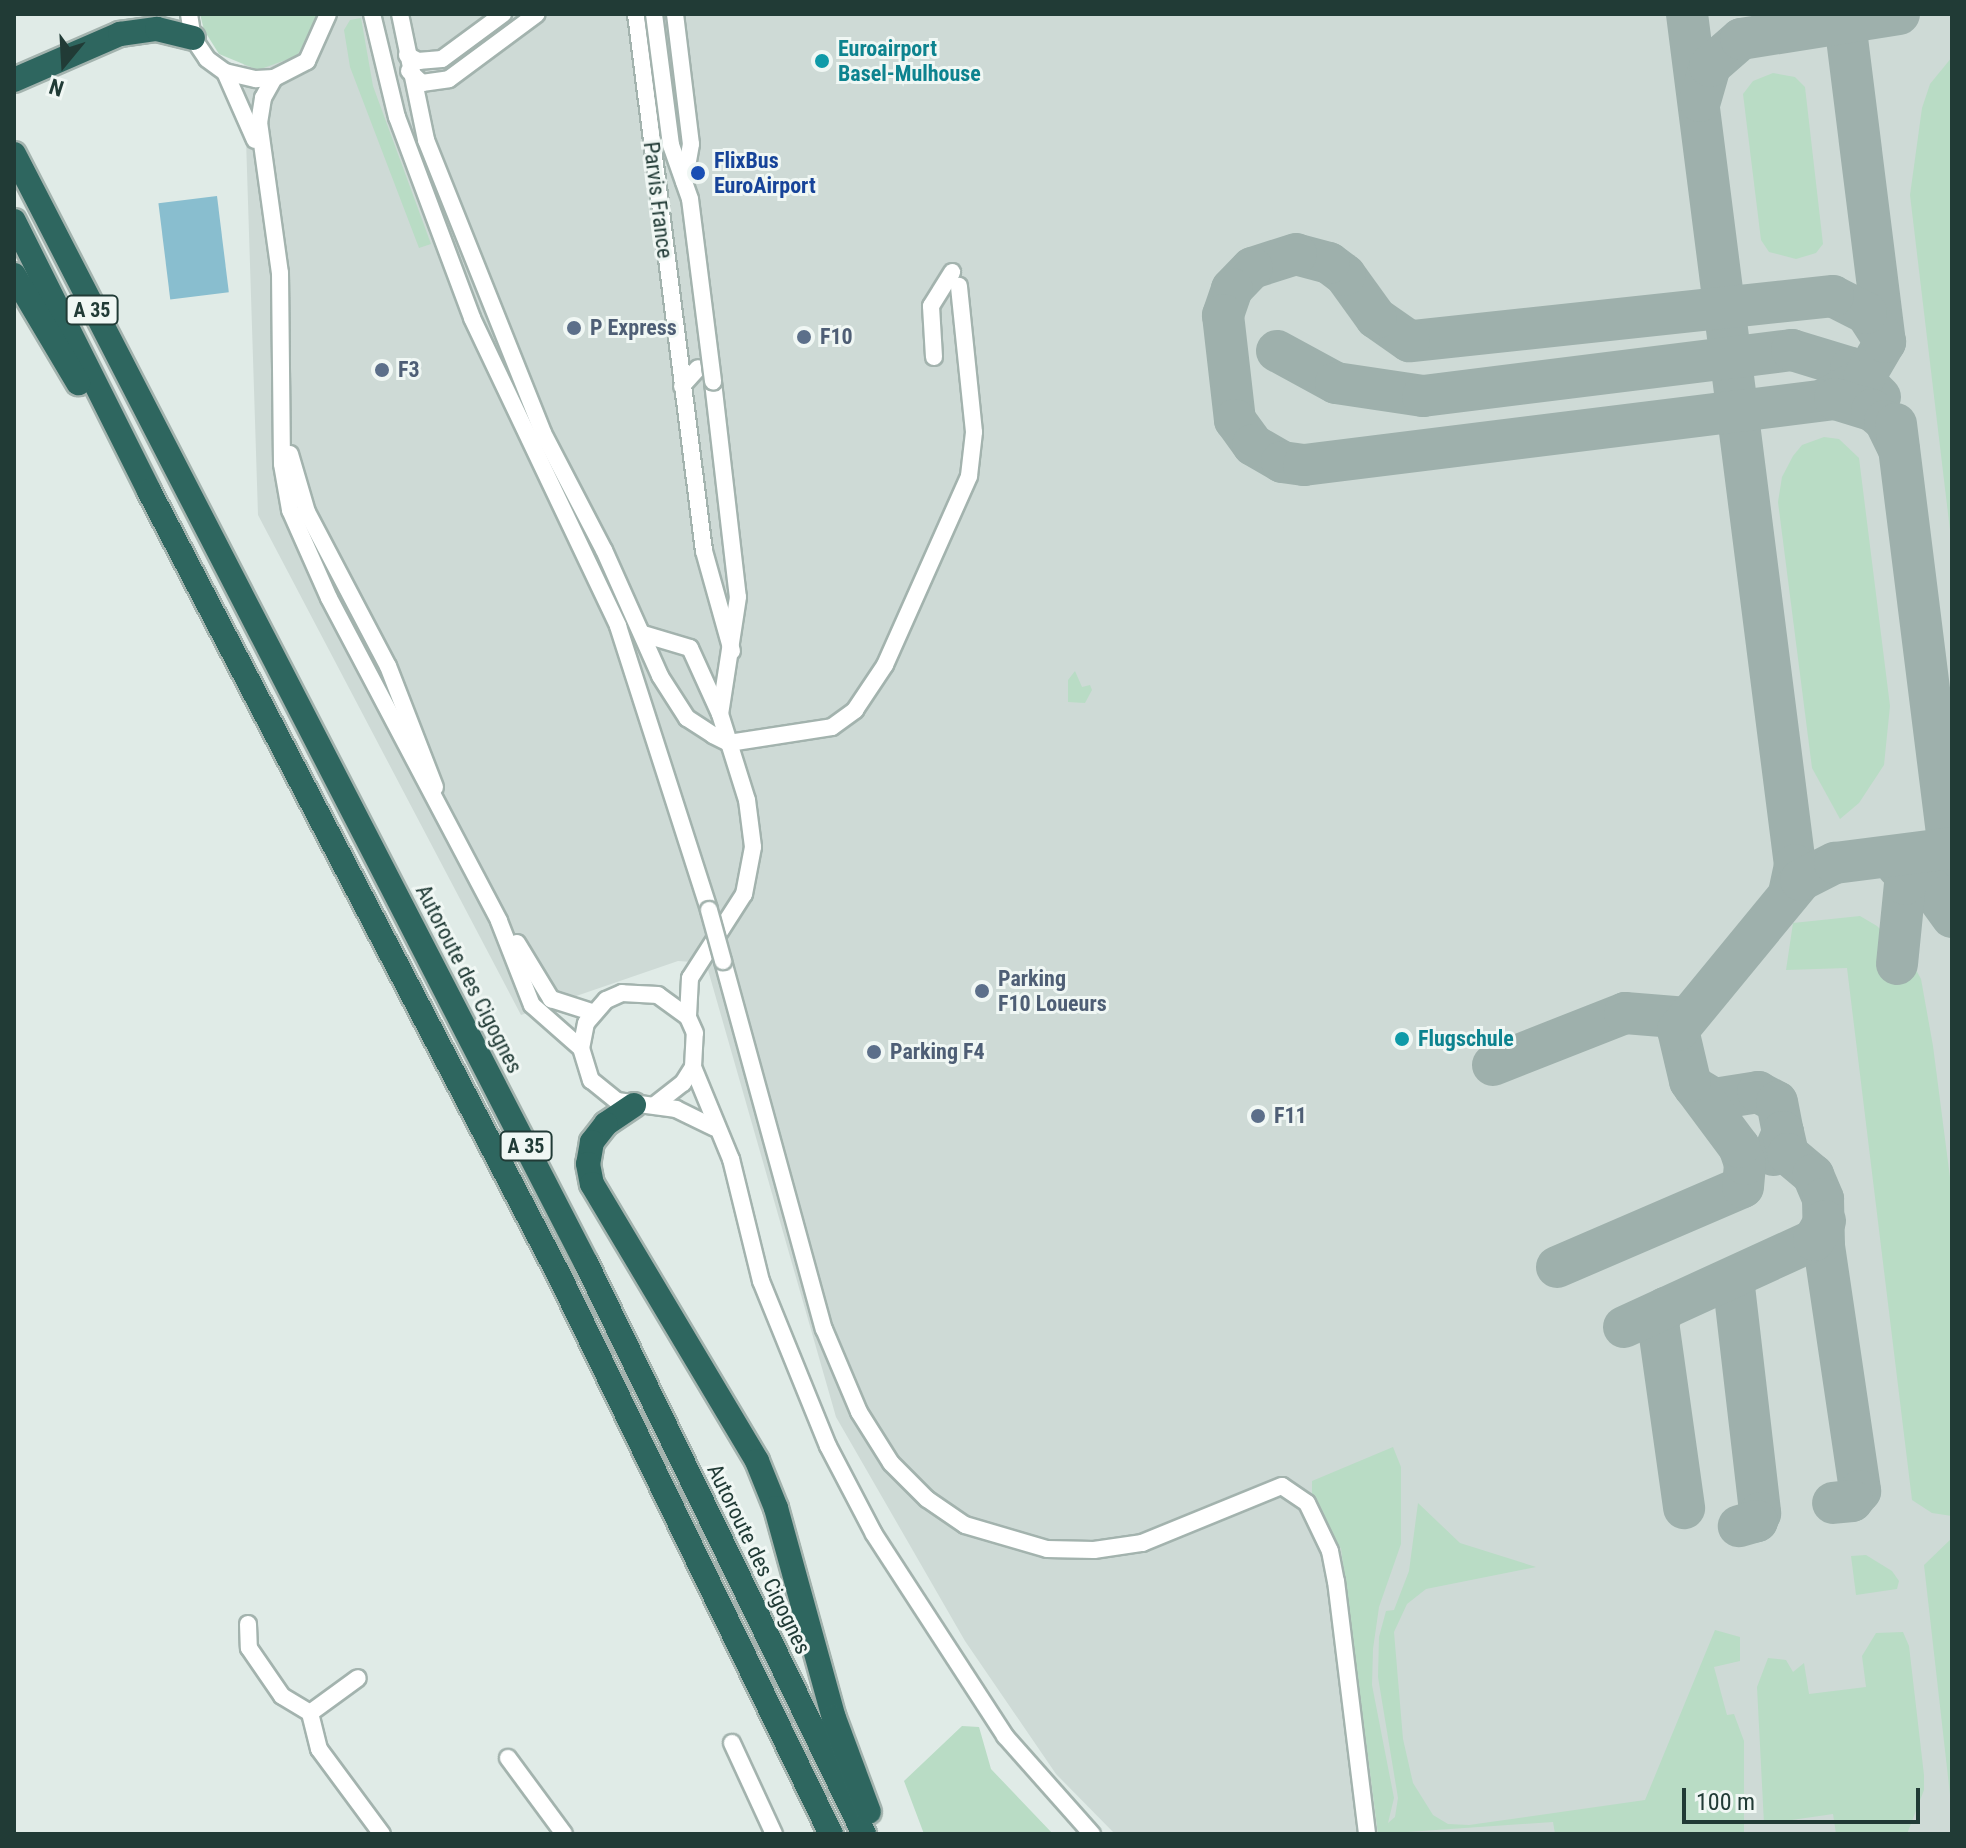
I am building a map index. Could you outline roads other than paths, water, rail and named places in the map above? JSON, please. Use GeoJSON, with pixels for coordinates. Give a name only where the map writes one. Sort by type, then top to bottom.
{"type":"FeatureCollection","features":[{"type":"Feature","properties":{"kind":"highway"},"geometry":{"type":"LineString","coordinates":[[14,80],[46,58],[129,14]]}},
{"type":"Feature","properties":{"kind":"highway"},"geometry":{"type":"LineString","coordinates":[[14,68],[142,29],[193,38]]}},
{"type":"Feature","properties":{"kind":"highway","name":"Autoroute des Cigognes"},"geometry":{"type":"LineString","coordinates":[[14,154],[586,1263],[864,1834]]}},
{"type":"Feature","properties":{"kind":"highway","name":"A 35"},"geometry":{"type":"LineString","coordinates":[[14,221],[149,491],[560,1277],[831,1834]]}},
{"type":"Feature","properties":{"kind":"highway"},"geometry":{"type":"LineString","coordinates":[[14,275],[149,491]]}},
{"type":"Feature","properties":{"kind":"highway"},"geometry":{"type":"LineString","coordinates":[[645,1104],[606,1124],[592,1142],[592,1184],[757,1461],[776,1508],[834,1718],[874,1834]]}},
{"type":"Feature","properties":{"kind":"street"},"geometry":{"type":"LineString","coordinates":[[189,14],[193,38],[207,59],[225,72],[274,78],[307,61],[328,14]]}},
{"type":"Feature","properties":{"kind":"street"},"geometry":{"type":"LineString","coordinates":[[400,14],[426,140],[500,332],[543,433],[643,634],[660,676],[687,718],[729,743],[842,722],[885,665],[969,476],[974,432],[955,279],[931,306],[934,357]]}},
{"type":"Feature","properties":{"kind":"street"},"geometry":{"type":"LineString","coordinates":[[408,63],[442,59],[503,14]]}},
{"type":"Feature","properties":{"kind":"street"},"geometry":{"type":"LineString","coordinates":[[408,63],[422,83],[449,79],[537,14]]}},
{"type":"Feature","properties":{"kind":"street","name":"Parvis France"},"geometry":{"type":"LineString","coordinates":[[636,14],[704,551],[732,651]]}},
{"type":"Feature","properties":{"kind":"street"},"geometry":{"type":"LineString","coordinates":[[654,14],[671,145],[684,183],[713,382],[738,597],[720,714]]}},
{"type":"Feature","properties":{"kind":"street"},"geometry":{"type":"LineString","coordinates":[[675,14],[691,144],[684,183]]}},
{"type":"Feature","properties":{"kind":"street"},"geometry":{"type":"LineString","coordinates":[[373,22],[397,117],[472,318],[618,626],[709,910],[824,1329],[859,1412],[891,1463],[927,1499],[988,1533],[1023,1544],[1094,1550],[1142,1543],[1282,1486],[1307,1503],[1330,1551],[1336,1581],[1367,1834]]}},
{"type":"Feature","properties":{"kind":"street"},"geometry":{"type":"LineString","coordinates":[[225,72],[262,160]]}},
{"type":"Feature","properties":{"kind":"street"},"geometry":{"type":"LineString","coordinates":[[274,78],[260,109],[262,160],[280,273],[284,483],[290,510],[329,598],[499,921],[532,1005],[581,1048],[591,1080],[602,1092],[715,1128]]}},
{"type":"Feature","properties":{"kind":"street"},"geometry":{"type":"LineString","coordinates":[[682,386],[698,368]]}},
{"type":"Feature","properties":{"kind":"street"},"geometry":{"type":"LineString","coordinates":[[284,424],[307,512],[362,615],[425,756],[444,815]]}},
{"type":"Feature","properties":{"kind":"street"},"geometry":{"type":"LineString","coordinates":[[329,598],[362,615]]}},
{"type":"Feature","properties":{"kind":"street"},"geometry":{"type":"LineString","coordinates":[[643,634],[690,648],[711,703],[720,714],[747,800],[752,869],[732,916],[702,952],[690,978],[688,1017],[695,1033],[693,1067],[715,1128],[731,1159],[761,1281],[791,1363],[834,1459],[874,1534],[1005,1736],[1092,1834]]}},
{"type":"Feature","properties":{"kind":"street"},"geometry":{"type":"LineString","coordinates":[[499,921],[551,999],[592,1012]]}},
{"type":"Feature","properties":{"kind":"street"},"geometry":{"type":"LineString","coordinates":[[581,1048],[592,1012],[614,996],[639,991],[658,995],[688,1017]]}},
{"type":"Feature","properties":{"kind":"street"},"geometry":{"type":"LineString","coordinates":[[645,1104],[683,1083],[693,1067]]}},
{"type":"Feature","properties":{"kind":"street"},"geometry":{"type":"LineString","coordinates":[[248,1624],[249,1648],[282,1696],[310,1713],[319,1749],[382,1834]]}},
{"type":"Feature","properties":{"kind":"street"},"geometry":{"type":"LineString","coordinates":[[310,1713],[358,1678]]}},
{"type":"Feature","properties":{"kind":"street"},"geometry":{"type":"LineString","coordinates":[[732,1743],[774,1834]]}},
{"type":"Feature","properties":{"kind":"street"},"geometry":{"type":"LineString","coordinates":[[508,1758],[564,1834]]}},
{"type":"Feature","properties":{"kind":"water"},"geometry":{"type":"Polygon","coordinates":[[[217,196],[229,292],[170,299],[158,203],[217,196]]]}},
{"type":"Feature","properties":{"kind":"place","name":"Euroairport Basel-Mulhouse"},"geometry":{"type":"Point","coordinates":[822,61]}},
{"type":"Feature","properties":{"kind":"place","name":"FlixBus EuroAirport"},"geometry":{"type":"Point","coordinates":[698,173]}},
{"type":"Feature","properties":{"kind":"place","name":"P Express"},"geometry":{"type":"Point","coordinates":[574,328]}},
{"type":"Feature","properties":{"kind":"place","name":"F10"},"geometry":{"type":"Point","coordinates":[804,337]}},
{"type":"Feature","properties":{"kind":"place","name":"F3"},"geometry":{"type":"Point","coordinates":[382,370]}},
{"type":"Feature","properties":{"kind":"place","name":"Parking F10 Loueurs"},"geometry":{"type":"Point","coordinates":[982,991]}},
{"type":"Feature","properties":{"kind":"place","name":"Flugschule"},"geometry":{"type":"Point","coordinates":[1402,1039]}},
{"type":"Feature","properties":{"kind":"place","name":"Parking F4"},"geometry":{"type":"Point","coordinates":[874,1052]}},
{"type":"Feature","properties":{"kind":"place","name":"F11"},"geometry":{"type":"Point","coordinates":[1258,1116]}}]}
